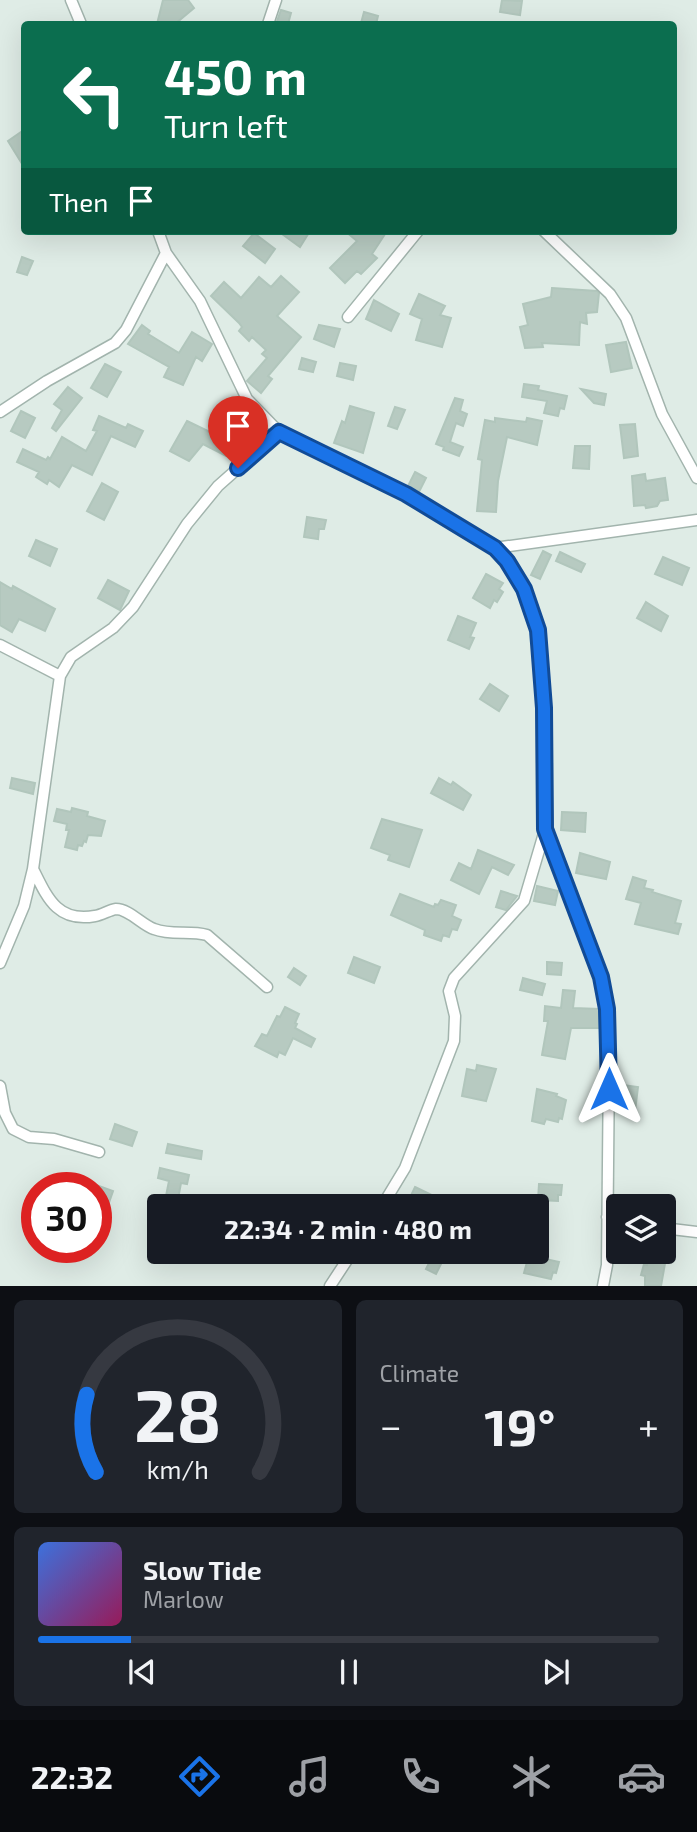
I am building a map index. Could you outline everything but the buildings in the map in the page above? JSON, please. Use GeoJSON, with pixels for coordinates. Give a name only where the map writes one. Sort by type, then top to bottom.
{"type":"FeatureCollection","features":[{"type":"Feature","properties":{"kind":"street"},"geometry":{"type":"LineString","coordinates":[[71,0],[80,21]]}},
{"type":"Feature","properties":{"kind":"street"},"geometry":{"type":"LineString","coordinates":[[269,21],[276,0]]}},
{"type":"Feature","properties":{"kind":"street"},"geometry":{"type":"LineString","coordinates":[[159,235],[166,253],[200,301],[247,399],[279,432],[406,494],[495,548],[507,561],[524,589],[538,630],[544,708],[545,829],[524,901],[454,978],[449,992],[455,1016],[454,1041],[405,1168],[389,1194]]}},
{"type":"Feature","properties":{"kind":"street"},"geometry":{"type":"LineString","coordinates":[[348,317],[415,235]]}},
{"type":"Feature","properties":{"kind":"street"},"geometry":{"type":"LineString","coordinates":[[548,235],[610,295],[626,318],[662,414],[697,478]]}},
{"type":"Feature","properties":{"kind":"street"},"geometry":{"type":"LineString","coordinates":[[0,412],[115,342],[126,330],[166,253]]}},
{"type":"Feature","properties":{"kind":"street"},"geometry":{"type":"LineString","coordinates":[[0,963],[24,906],[33,869],[60,676],[71,657],[113,628],[134,607],[187,524],[218,486],[279,432]]}},
{"type":"Feature","properties":{"kind":"street"},"geometry":{"type":"LineString","coordinates":[[495,548],[697,520]]}},
{"type":"Feature","properties":{"kind":"street"},"geometry":{"type":"LineString","coordinates":[[0,645],[60,676]]}},
{"type":"Feature","properties":{"kind":"street"},"geometry":{"type":"LineString","coordinates":[[545,829],[601,977],[607,1009],[612,1194]]}},
{"type":"Feature","properties":{"kind":"street"},"geometry":{"type":"LineString","coordinates":[[33,869],[52,905],[65,913],[84,917],[97,916],[114,909],[153,929],[172,934],[197,932],[207,935],[267,987]]}},
{"type":"Feature","properties":{"kind":"street"},"geometry":{"type":"LineString","coordinates":[[0,1086],[5,1113],[13,1129],[29,1137],[54,1139],[99,1152]]}},
{"type":"Feature","properties":{"kind":"street"},"geometry":{"type":"LineString","coordinates":[[676,1230],[697,1232]]}},
{"type":"Feature","properties":{"kind":"street"},"geometry":{"type":"LineString","coordinates":[[330,1286],[344,1264]]}},
{"type":"Feature","properties":{"kind":"street"},"geometry":{"type":"LineString","coordinates":[[603,1286],[607,1264]]}},
{"type":"Feature","properties":{"kind":"route"},"geometry":{"type":"LineString","coordinates":[[238,468],[279,432],[406,494],[495,548],[507,561],[524,589],[538,630],[544,708],[545,829],[601,977],[607,1009],[609,1089]]}}]}
